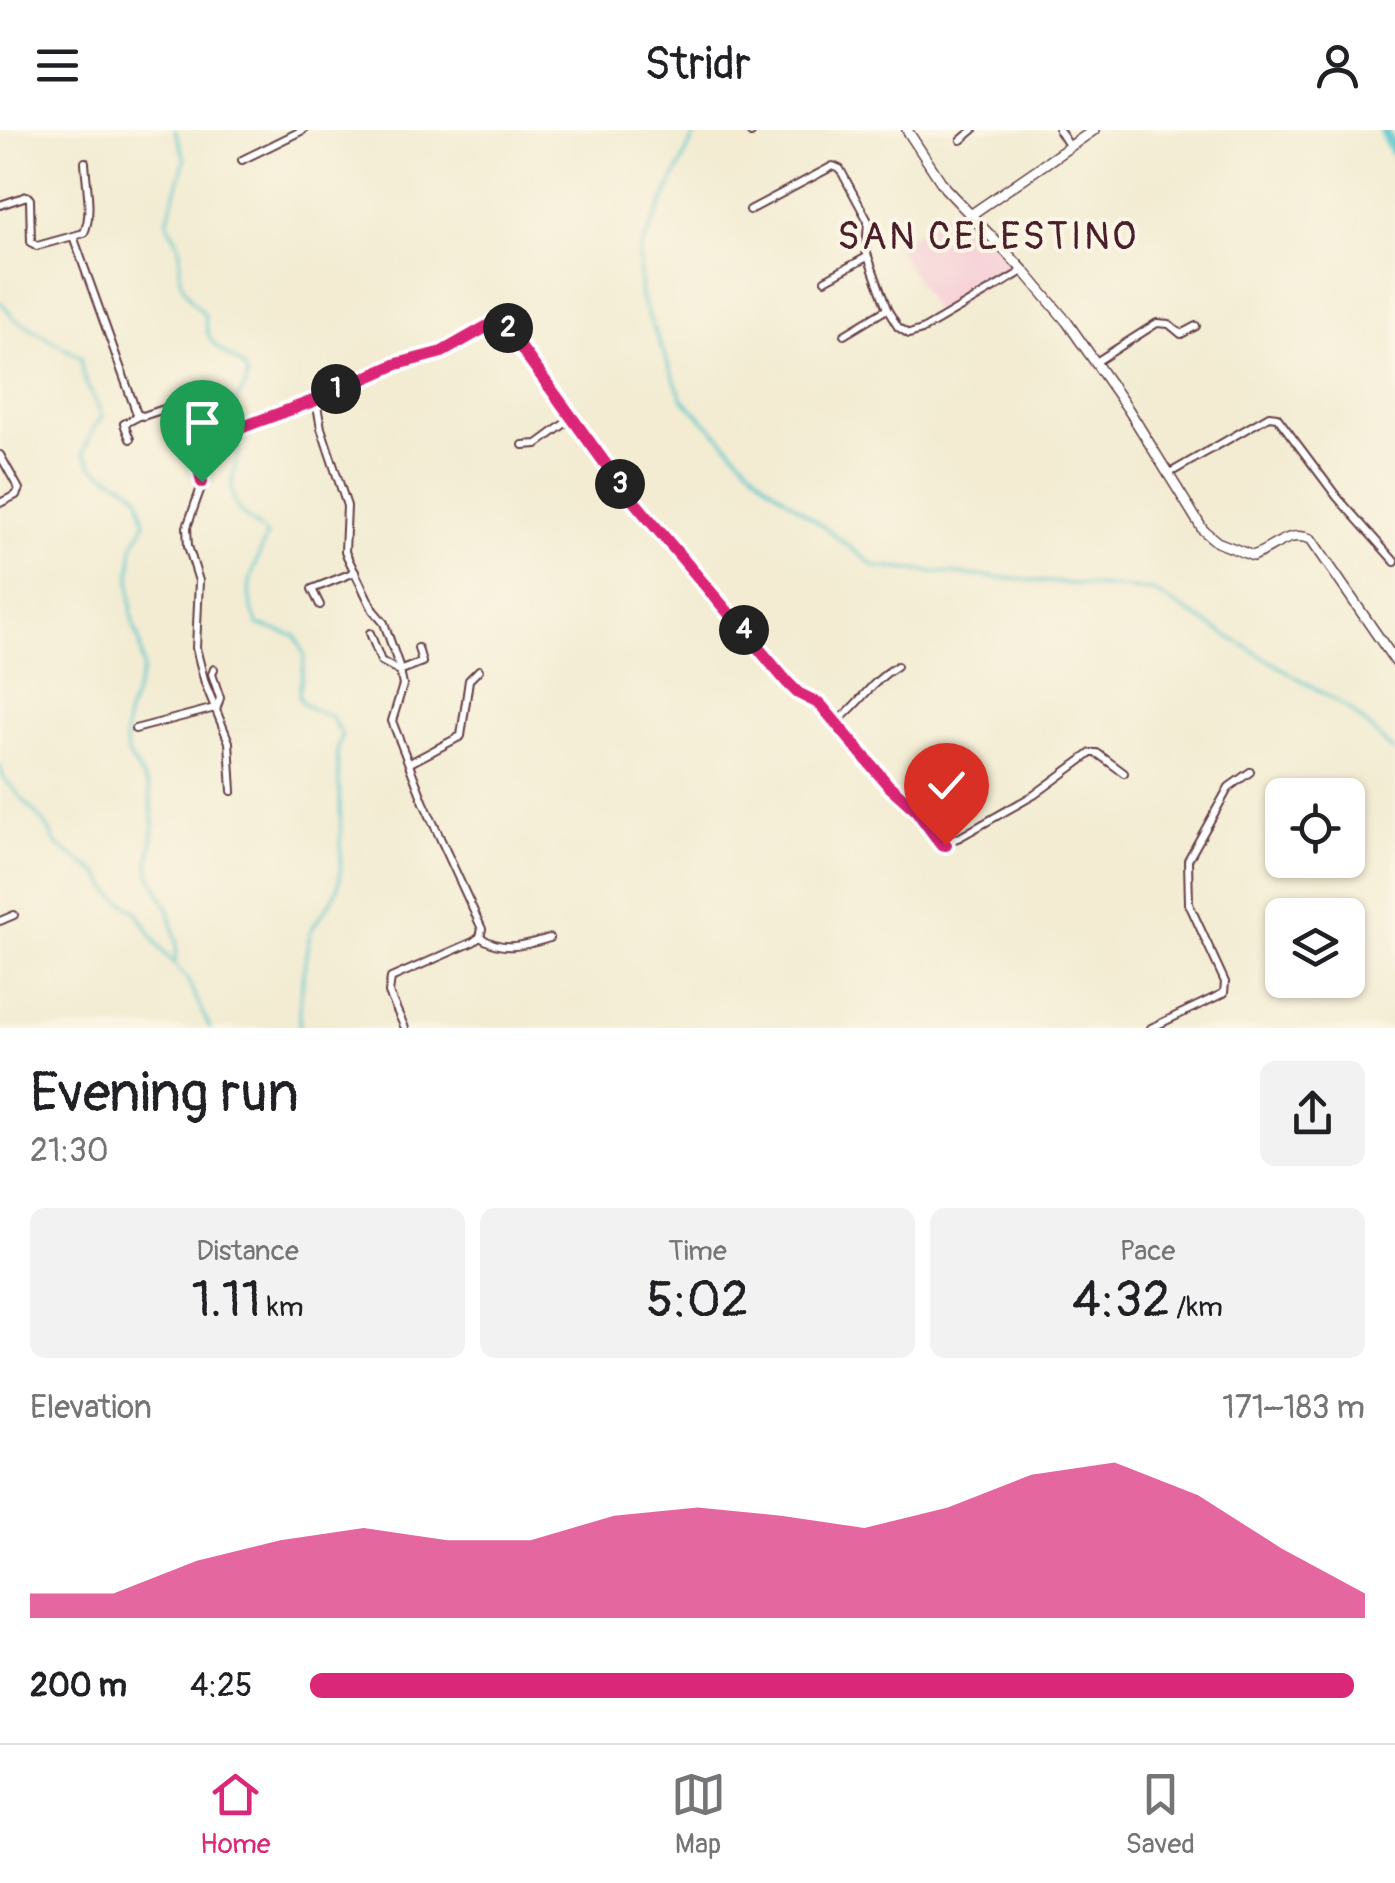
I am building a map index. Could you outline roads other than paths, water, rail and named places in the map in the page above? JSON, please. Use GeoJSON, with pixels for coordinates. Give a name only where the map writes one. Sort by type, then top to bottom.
{"type":"FeatureCollection","features":[{"type":"Feature","properties":{"kind":"main road"},"geometry":{"type":"LineString","coordinates":[[906,130],[933,173],[1024,271],[1096,362],[1203,530],[1217,542],[1253,556],[1296,535],[1311,539],[1395,661]]}},
{"type":"Feature","properties":{"kind":"main road"},"geometry":{"type":"LineString","coordinates":[[969,216],[1094,130]]}},
{"type":"Feature","properties":{"kind":"street"},"geometry":{"type":"LineString","coordinates":[[242,160],[303,130]]}},
{"type":"Feature","properties":{"kind":"street"},"geometry":{"type":"LineString","coordinates":[[960,140],[972,130]]}},
{"type":"Feature","properties":{"kind":"street"},"geometry":{"type":"LineString","coordinates":[[1058,130],[1070,147]]}},
{"type":"Feature","properties":{"kind":"street"},"geometry":{"type":"LineString","coordinates":[[0,206],[30,198],[34,245],[84,233],[85,162]]}},
{"type":"Feature","properties":{"kind":"street"},"geometry":{"type":"LineString","coordinates":[[750,210],[837,166],[868,221],[867,256],[887,309],[904,332],[915,333],[1024,271]]}},
{"type":"Feature","properties":{"kind":"street"},"geometry":{"type":"LineString","coordinates":[[73,236],[140,416]]}},
{"type":"Feature","properties":{"kind":"street"},"geometry":{"type":"LineString","coordinates":[[825,280],[867,256]]}},
{"type":"Feature","properties":{"kind":"street"},"geometry":{"type":"LineString","coordinates":[[844,335],[887,309]]}},
{"type":"Feature","properties":{"kind":"street"},"geometry":{"type":"LineString","coordinates":[[194,445],[316,400],[397,364],[442,352],[500,319],[626,492],[787,682],[798,693],[820,704],[888,785],[916,810],[938,840],[946,845],[1034,795],[1091,753],[1098,753],[1124,773]]}},
{"type":"Feature","properties":{"kind":"street"},"geometry":{"type":"LineString","coordinates":[[1096,362],[1157,323],[1169,324],[1181,334],[1196,326]]}},
{"type":"Feature","properties":{"kind":"street"},"geometry":{"type":"LineString","coordinates":[[316,400],[346,506],[344,546],[373,610],[384,623],[400,671],[402,685],[392,721],[424,803],[480,921],[480,936]]}},
{"type":"Feature","properties":{"kind":"street"},"geometry":{"type":"LineString","coordinates":[[130,439],[124,424],[178,404],[194,445],[203,478],[189,515],[186,537],[199,581],[196,648],[229,742],[232,790]]}},
{"type":"Feature","properties":{"kind":"street"},"geometry":{"type":"LineString","coordinates":[[1168,474],[1269,416],[1278,417],[1337,497],[1395,562]]}},
{"type":"Feature","properties":{"kind":"street"},"geometry":{"type":"LineString","coordinates":[[523,446],[537,444],[571,419]]}},
{"type":"Feature","properties":{"kind":"street"},"geometry":{"type":"LineString","coordinates":[[0,455],[19,489],[16,496],[0,503]]}},
{"type":"Feature","properties":{"kind":"street"},"geometry":{"type":"LineString","coordinates":[[320,605],[312,589],[354,572]]}},
{"type":"Feature","properties":{"kind":"street"},"geometry":{"type":"LineString","coordinates":[[370,633],[381,662],[400,671],[422,662],[418,648]]}},
{"type":"Feature","properties":{"kind":"street"},"geometry":{"type":"LineString","coordinates":[[836,722],[854,709],[874,680],[897,666]]}},
{"type":"Feature","properties":{"kind":"street"},"geometry":{"type":"LineString","coordinates":[[214,669],[220,698],[215,709]]}},
{"type":"Feature","properties":{"kind":"street"},"geometry":{"type":"LineString","coordinates":[[410,763],[461,736],[469,680],[479,670]]}},
{"type":"Feature","properties":{"kind":"street"},"geometry":{"type":"LineString","coordinates":[[135,729],[215,709]]}},
{"type":"Feature","properties":{"kind":"street"},"geometry":{"type":"LineString","coordinates":[[1151,1028],[1224,993],[1225,982],[1189,904],[1188,860],[1229,788],[1250,772]]}},
{"type":"Feature","properties":{"kind":"street"},"geometry":{"type":"LineString","coordinates":[[0,921],[14,915]]}},
{"type":"Feature","properties":{"kind":"street"},"geometry":{"type":"LineString","coordinates":[[480,936],[496,945],[513,947],[550,938]]}},
{"type":"Feature","properties":{"kind":"street"},"geometry":{"type":"LineString","coordinates":[[406,1028],[389,994],[391,978],[480,936]]}},
{"type":"Feature","properties":{"kind":"waterway"},"geometry":{"type":"LineString","coordinates":[[175,130],[185,159],[167,221],[180,247],[180,280],[205,315],[212,340],[246,372],[246,386],[235,402],[242,433],[232,491],[239,510],[267,535],[249,589],[253,611],[258,625],[296,636],[304,657],[301,701],[331,716],[342,736],[337,754],[339,882],[310,936],[300,1028]]}},
{"type":"Feature","properties":{"kind":"waterway"},"geometry":{"type":"LineString","coordinates":[[697,130],[639,253],[641,298],[682,398],[766,483],[876,567],[1153,591],[1348,708],[1395,752]]}},
{"type":"Feature","properties":{"kind":"waterway"},"geometry":{"type":"LineString","coordinates":[[1384,130],[1395,153]]}},
{"type":"Feature","properties":{"kind":"waterway"},"geometry":{"type":"LineString","coordinates":[[0,301],[13,317],[81,358],[83,374],[102,417],[83,452],[94,468],[139,496],[145,523],[133,546],[130,580],[132,619],[143,670],[127,717],[125,740],[127,752],[149,788],[154,825],[149,865],[169,910],[177,944],[175,962]]}},
{"type":"Feature","properties":{"kind":"waterway"},"geometry":{"type":"LineString","coordinates":[[0,766],[3,777],[46,825],[57,845],[100,875],[112,894],[137,912],[159,947],[186,977],[210,1028]]}},
{"type":"Feature","properties":{"kind":"district","name":"SAN CELESTINO"},"geometry":{"type":"Point","coordinates":[988,236]}}]}
